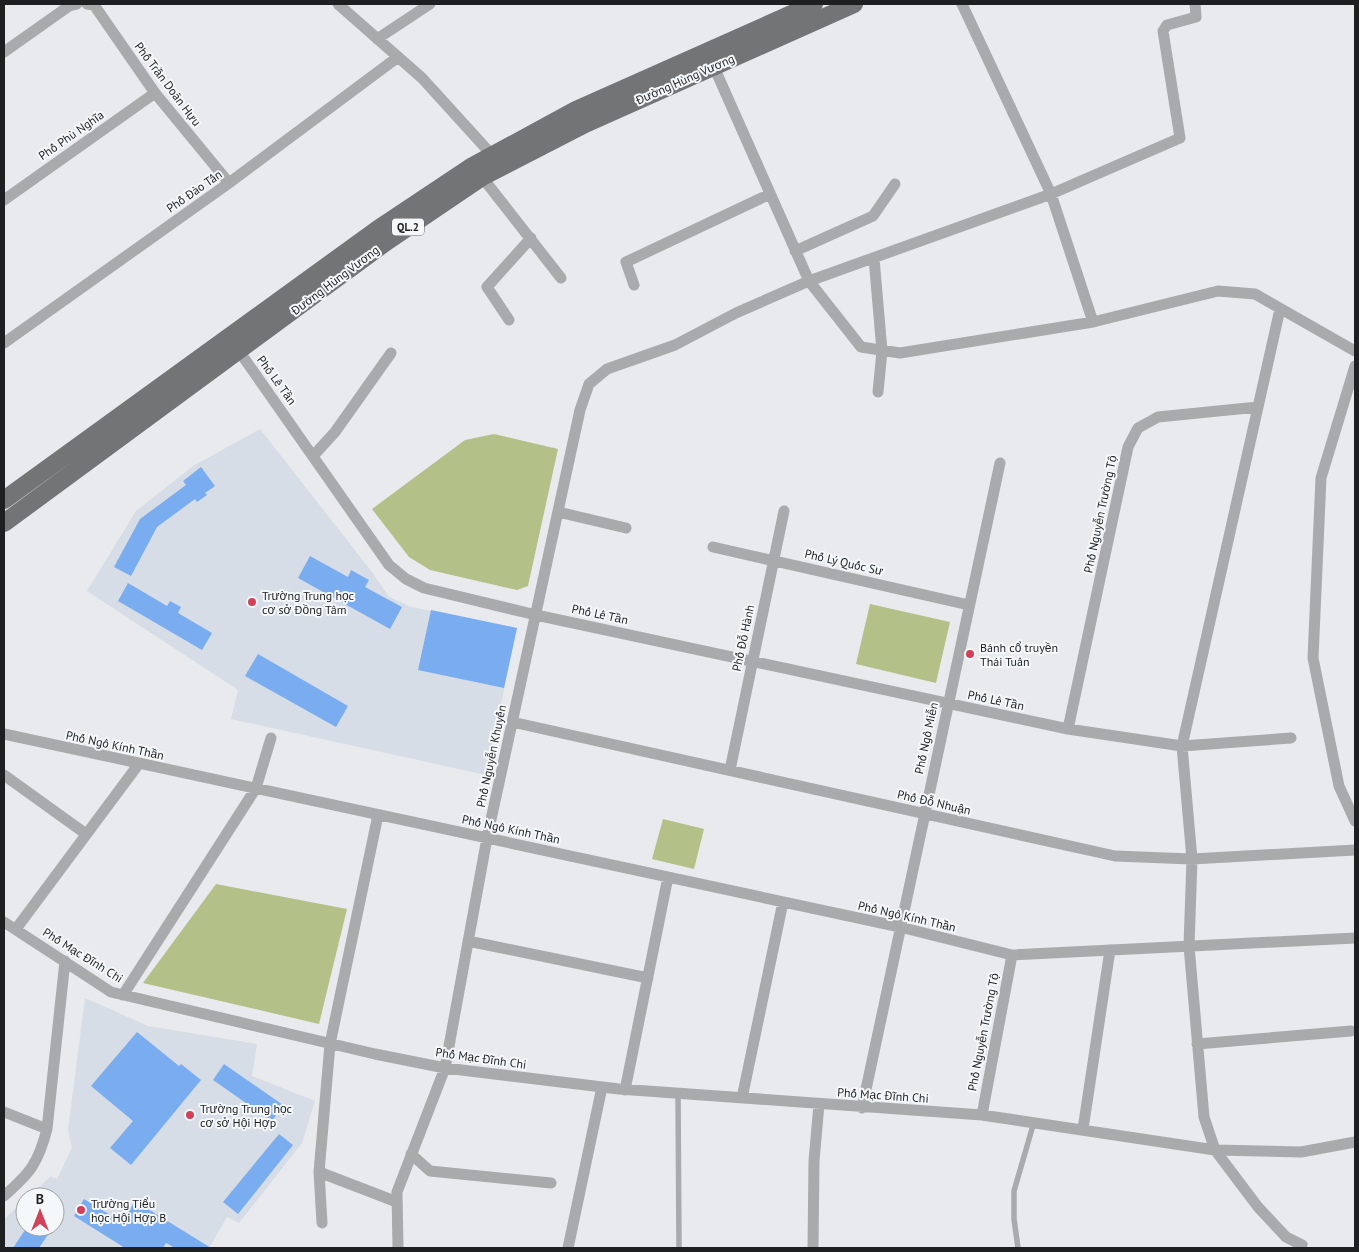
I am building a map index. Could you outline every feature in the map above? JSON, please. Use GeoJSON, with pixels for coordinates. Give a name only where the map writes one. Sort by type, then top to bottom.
{"type":"FeatureCollection","features":[{"type":"Feature","properties":{"kind":"main road","name":"Đường Hùng Vương"},"geometry":{"type":"LineString","coordinates":[[4,500],[378,229],[497,161],[576,110],[814,4]]}},
{"type":"Feature","properties":{"kind":"main road","name":"Đường Hùng Vương"},"geometry":{"type":"LineString","coordinates":[[4,523],[386,242],[482,177],[497,161],[585,124],[854,4]]}},
{"type":"Feature","properties":{"kind":"street"},"geometry":{"type":"LineString","coordinates":[[4,52],[69,6],[77,4]]}},
{"type":"Feature","properties":{"kind":"street","name":"Phố Trần Doãn Hựu"},"geometry":{"type":"LineString","coordinates":[[87,4],[94,5],[155,93],[229,183]]}},
{"type":"Feature","properties":{"kind":"street"},"geometry":{"type":"LineString","coordinates":[[338,4],[422,78],[497,161]]}},
{"type":"Feature","properties":{"kind":"street"},"geometry":{"type":"LineString","coordinates":[[377,39],[430,4]]}},
{"type":"Feature","properties":{"kind":"street"},"geometry":{"type":"LineString","coordinates":[[962,4],[1051,194],[1093,322]]}},
{"type":"Feature","properties":{"kind":"street","name":"Phố Nguyễn Khuyến"},"geometry":{"type":"LineString","coordinates":[[398,1248],[397,1192],[445,1068],[487,838],[584,396],[589,384],[607,369],[675,345],[736,313],[809,281],[1051,194],[1180,138],[1163,31],[1167,25],[1196,17],[1195,4]]}},
{"type":"Feature","properties":{"kind":"street","name":"Phố Đào Tấn"},"geometry":{"type":"LineString","coordinates":[[4,343],[229,183],[398,57]]}},
{"type":"Feature","properties":{"kind":"street"},"geometry":{"type":"LineString","coordinates":[[714,67],[809,281],[861,347],[900,353],[1093,322],[1218,291],[1255,294],[1355,351]]}},
{"type":"Feature","properties":{"kind":"street","name":"Phố Phù Nghĩa"},"geometry":{"type":"LineString","coordinates":[[4,200],[155,93]]}},
{"type":"Feature","properties":{"kind":"street"},"geometry":{"type":"LineString","coordinates":[[482,177],[561,278]]}},
{"type":"Feature","properties":{"kind":"street"},"geometry":{"type":"LineString","coordinates":[[795,251],[873,216],[895,184]]}},
{"type":"Feature","properties":{"kind":"street"},"geometry":{"type":"LineString","coordinates":[[634,285],[626,262],[770,194]]}},
{"type":"Feature","properties":{"kind":"street"},"geometry":{"type":"LineString","coordinates":[[509,320],[487,287],[531,238]]}},
{"type":"Feature","properties":{"kind":"street"},"geometry":{"type":"LineString","coordinates":[[874,258],[882,351],[878,392]]}},
{"type":"Feature","properties":{"kind":"street"},"geometry":{"type":"LineString","coordinates":[[1280,309],[1182,746],[1192,859],[1189,946],[1204,1117],[1215,1150],[1258,1207],[1286,1237],[1302,1245],[1301,1248]]}},
{"type":"Feature","properties":{"kind":"street","name":"Phố Lê Tần"},"geometry":{"type":"LineString","coordinates":[[239,351],[389,564],[406,579],[424,588],[1068,729],[1182,746],[1291,738]]}},
{"type":"Feature","properties":{"kind":"street"},"geometry":{"type":"LineString","coordinates":[[314,455],[335,432],[391,353]]}},
{"type":"Feature","properties":{"kind":"street"},"geometry":{"type":"LineString","coordinates":[[1355,366],[1320,478],[1313,658],[1338,786],[1355,821]]}},
{"type":"Feature","properties":{"kind":"street","name":"Phố Nguyễn Trường Tộ"},"geometry":{"type":"LineString","coordinates":[[1068,729],[1128,447],[1138,428],[1158,417],[1258,406]]}},
{"type":"Feature","properties":{"kind":"street","name":"Phố Ngô Miễn"},"geometry":{"type":"LineString","coordinates":[[862,1108],[1000,463]]}},
{"type":"Feature","properties":{"kind":"street","name":"Phố Đỗ Hành"},"geometry":{"type":"LineString","coordinates":[[730,770],[784,511]]}},
{"type":"Feature","properties":{"kind":"street"},"geometry":{"type":"LineString","coordinates":[[558,512],[626,528]]}},
{"type":"Feature","properties":{"kind":"street","name":"Phố Lý Quốc Sư"},"geometry":{"type":"LineString","coordinates":[[713,547],[969,605]]}},
{"type":"Feature","properties":{"kind":"street","name":"Phố Đỗ Nhuận"},"geometry":{"type":"LineString","coordinates":[[512,722],[1115,856],[1192,859],[1355,850]]}},
{"type":"Feature","properties":{"kind":"street","name":"Phố Ngô Kính Thần"},"geometry":{"type":"LineString","coordinates":[[4,734],[138,765],[256,788],[900,927],[1012,955],[1355,938]]}},
{"type":"Feature","properties":{"kind":"street"},"geometry":{"type":"LineString","coordinates":[[123,995],[256,788],[271,738]]}},
{"type":"Feature","properties":{"kind":"street"},"geometry":{"type":"LineString","coordinates":[[16,929],[138,765]]}},
{"type":"Feature","properties":{"kind":"street"},"geometry":{"type":"LineString","coordinates":[[4,775],[86,834]]}},
{"type":"Feature","properties":{"kind":"street"},"geometry":{"type":"LineString","coordinates":[[322,1222],[319,1172],[330,1044],[378,815]]}},
{"type":"Feature","properties":{"kind":"street"},"geometry":{"type":"LineString","coordinates":[[625,1090],[668,877]]}},
{"type":"Feature","properties":{"kind":"street"},"geometry":{"type":"LineString","coordinates":[[742,1098],[782,902]]}},
{"type":"Feature","properties":{"kind":"street","name":"Phố Mạc Đĩnh Chi"},"geometry":{"type":"LineString","coordinates":[[4,922],[111,992],[330,1044],[445,1068],[625,1090],[982,1116],[1083,1129],[1215,1150]]}},
{"type":"Feature","properties":{"kind":"street"},"geometry":{"type":"LineString","coordinates":[[468,941],[648,978]]}},
{"type":"Feature","properties":{"kind":"street"},"geometry":{"type":"LineString","coordinates":[[1083,1129],[1110,950]]}},
{"type":"Feature","properties":{"kind":"street","name":"Phố Nguyễn Trường Tộ"},"geometry":{"type":"LineString","coordinates":[[982,1116],[1012,955]]}},
{"type":"Feature","properties":{"kind":"street"},"geometry":{"type":"LineString","coordinates":[[4,1196],[35,1166],[47,1129],[65,961]]}},
{"type":"Feature","properties":{"kind":"street"},"geometry":{"type":"LineString","coordinates":[[1198,1044],[1351,1031]]}},
{"type":"Feature","properties":{"kind":"street"},"geometry":{"type":"LineString","coordinates":[[568,1248],[602,1087]]}},
{"type":"Feature","properties":{"kind":"street"},"geometry":{"type":"LineString","coordinates":[[813,1248],[814,1161],[819,1104]]}},
{"type":"Feature","properties":{"kind":"street"},"geometry":{"type":"LineString","coordinates":[[4,1112],[47,1129]]}},
{"type":"Feature","properties":{"kind":"street"},"geometry":{"type":"LineString","coordinates":[[1215,1150],[1301,1152],[1355,1142]]}},
{"type":"Feature","properties":{"kind":"street"},"geometry":{"type":"LineString","coordinates":[[411,1154],[430,1171],[551,1183]]}},
{"type":"Feature","properties":{"kind":"street"},"geometry":{"type":"LineString","coordinates":[[319,1172],[397,1202]]}},
{"type":"Feature","properties":{"kind":"lane"},"geometry":{"type":"LineString","coordinates":[[678,1093],[679,1248]]}},
{"type":"Feature","properties":{"kind":"lane"},"geometry":{"type":"LineString","coordinates":[[1018,1248],[1014,1219],[1014,1191],[1034,1122]]}},
{"type":"Feature","properties":{"kind":"shaded area","name":"Trường Trung học cơ sở Đồng Tâm"},"geometry":{"type":"Polygon","coordinates":[[[260,429],[372,572],[389,597],[411,607],[517,628],[486,775],[231,719],[238,690],[87,591],[136,511],[193,466],[260,429]]]}},
{"type":"Feature","properties":{"kind":"shaded area","name":"Trường Trung học cơ sở Hội Hợp"},"geometry":{"type":"Polygon","coordinates":[[[85,998],[148,1026],[257,1044],[252,1076],[315,1101],[302,1143],[239,1223],[227,1217],[209,1248],[4,1248],[4,1219],[15,1209],[15,1237],[65,1237],[65,1187],[39,1187],[51,1176],[57,1179],[72,1148],[68,1130],[85,998]]]}},
{"type":"Feature","properties":{"kind":"green space"},"geometry":{"type":"Polygon","coordinates":[[[494,434],[558,449],[528,586],[517,590],[430,570],[409,557],[372,509],[465,440],[494,434]]]}},
{"type":"Feature","properties":{"kind":"green space"},"geometry":{"type":"Polygon","coordinates":[[[870,604],[950,622],[936,683],[856,664],[870,604]]]}},
{"type":"Feature","properties":{"kind":"green space"},"geometry":{"type":"Polygon","coordinates":[[[663,819],[704,829],[694,869],[652,859],[663,819]]]}},
{"type":"Feature","properties":{"kind":"green space"},"geometry":{"type":"Polygon","coordinates":[[[216,884],[347,909],[319,1024],[143,983],[216,884]]]}},
{"type":"Feature","properties":{"kind":"building"},"geometry":{"type":"Polygon","coordinates":[[[201,467],[215,486],[205,493],[207,495],[197,502],[195,499],[157,527],[131,576],[114,567],[140,519],[186,485],[183,481],[201,467]]]}},
{"type":"Feature","properties":{"kind":"building"},"geometry":{"type":"Polygon","coordinates":[[[310,556],[348,577],[351,570],[369,580],[365,587],[402,607],[390,629],[298,578],[310,556]]]}},
{"type":"Feature","properties":{"kind":"building"},"geometry":{"type":"Polygon","coordinates":[[[128,583],[167,606],[170,601],[181,607],[178,613],[212,633],[202,650],[118,601],[128,583]]]}},
{"type":"Feature","properties":{"kind":"building"},"geometry":{"type":"Polygon","coordinates":[[[431,610],[517,628],[504,688],[418,670],[431,610]]]}},
{"type":"Feature","properties":{"kind":"building"},"geometry":{"type":"Polygon","coordinates":[[[258,654],[348,706],[336,727],[245,676],[258,654]]]}},
{"type":"Feature","properties":{"kind":"building"},"geometry":{"type":"Polygon","coordinates":[[[137,1032],[179,1066],[181,1064],[201,1080],[131,1165],[110,1148],[133,1121],[91,1086],[137,1032]]]}},
{"type":"Feature","properties":{"kind":"building"},"geometry":{"type":"Polygon","coordinates":[[[224,1064],[283,1105],[272,1121],[213,1080],[224,1064]]]}},
{"type":"Feature","properties":{"kind":"building"},"geometry":{"type":"Polygon","coordinates":[[[279,1134],[293,1145],[238,1214],[223,1202],[279,1134]]]}},
{"type":"Feature","properties":{"kind":"building"},"geometry":{"type":"Polygon","coordinates":[[[84,1199],[122,1222],[135,1201],[211,1248],[175,1248],[166,1243],[163,1248],[125,1248],[74,1216],[84,1199]]]}},
{"type":"Feature","properties":{"kind":"building"},"geometry":{"type":"Polygon","coordinates":[[[20,1237],[46,1237],[39,1248],[13,1248],[20,1237]]]}},
{"type":"Feature","properties":{"kind":"place","name":"Trường Trung học cơ sở Đồng Tâm"},"geometry":{"type":"Point","coordinates":[252,602]}},
{"type":"Feature","properties":{"kind":"place","name":"Bánh cổ truyền Thái Tuân"},"geometry":{"type":"Point","coordinates":[970,654]}},
{"type":"Feature","properties":{"kind":"place","name":"Trường Trung học cơ sở Hội Hợp"},"geometry":{"type":"Point","coordinates":[190,1115]}},
{"type":"Feature","properties":{"kind":"place","name":"Trường Tiểu học Hội Hợp B"},"geometry":{"type":"Point","coordinates":[81,1210]}}]}
